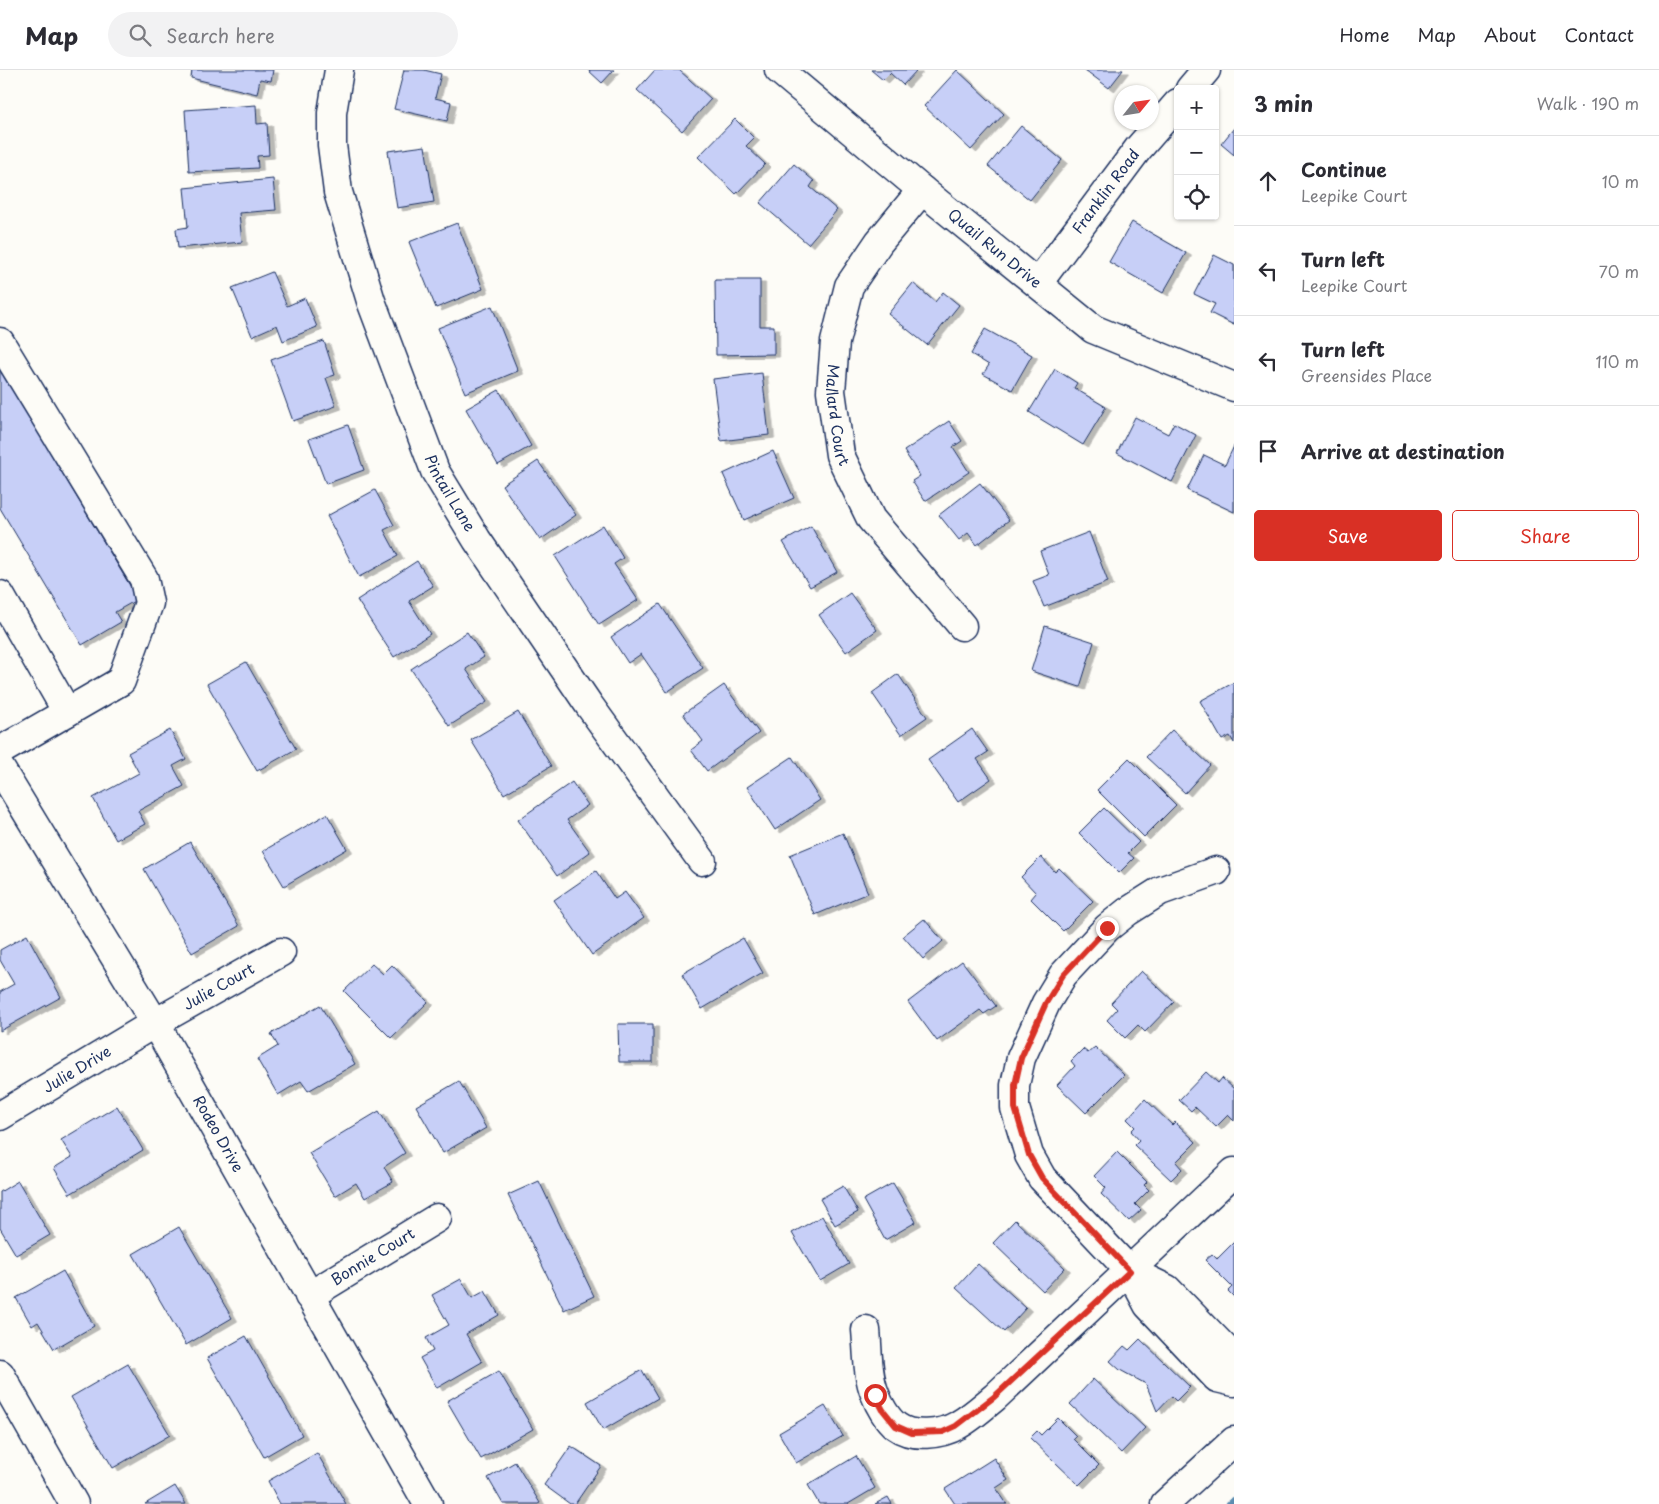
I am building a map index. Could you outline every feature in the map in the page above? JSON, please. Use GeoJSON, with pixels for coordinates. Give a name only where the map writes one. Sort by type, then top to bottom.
{"type":"FeatureCollection","features":[{"type":"Feature","properties":{"kind":"street","name":"Pintail Lane"},"geometry":{"type":"LineString","coordinates":[[339,70],[332,113],[332,145],[338,192],[371,301],[435,471],[477,540],[589,705],[702,861]]}},
{"type":"Feature","properties":{"kind":"street","name":"Quail Run Drive"},"geometry":{"type":"LineString","coordinates":[[779,70],[922,190],[1093,329],[1234,387]]}},
{"type":"Feature","properties":{"kind":"street"},"geometry":{"type":"LineString","coordinates":[[1193,85],[1206,70]]}},
{"type":"Feature","properties":{"kind":"street","name":"Franklin Road"},"geometry":{"type":"LineString","coordinates":[[1038,283],[1138,149],[1174,108]]}},
{"type":"Feature","properties":{"kind":"street","name":"Mallard Court"},"geometry":{"type":"LineString","coordinates":[[922,190],[879,242],[849,286],[835,342],[831,391],[840,455],[871,519],[962,626]]}},
{"type":"Feature","properties":{"kind":"street"},"geometry":{"type":"LineString","coordinates":[[0,342],[144,579],[149,603],[121,681],[0,750]]}},
{"type":"Feature","properties":{"kind":"street"},"geometry":{"type":"LineString","coordinates":[[0,595],[67,712]]}},
{"type":"Feature","properties":{"kind":"street","name":"Rodeo Drive"},"geometry":{"type":"LineString","coordinates":[[0,768],[155,1022],[428,1504]]}},
{"type":"Feature","properties":{"kind":"street"},"geometry":{"type":"LineString","coordinates":[[1216,871],[1160,892],[1114,923],[1084,950],[1063,975],[1046,1003],[1021,1058],[1015,1085],[1015,1108],[1029,1155],[1042,1178],[1130,1271],[1148,1305],[1218,1378],[1234,1382]]}},
{"type":"Feature","properties":{"kind":"street","name":"Julie Court"},"geometry":{"type":"LineString","coordinates":[[155,1022],[281,952]]}},
{"type":"Feature","properties":{"kind":"street","name":"Julie Drive"},"geometry":{"type":"LineString","coordinates":[[0,1116],[155,1022]]}},
{"type":"Feature","properties":{"kind":"street"},"geometry":{"type":"LineString","coordinates":[[866,1330],[872,1383],[875,1395],[883,1410],[896,1426],[912,1433],[943,1432],[962,1423],[994,1397],[1234,1172]]}},
{"type":"Feature","properties":{"kind":"street","name":"Bonnie Court"},"geometry":{"type":"LineString","coordinates":[[309,1296],[437,1218]]}},
{"type":"Feature","properties":{"kind":"street"},"geometry":{"type":"LineString","coordinates":[[1130,1271],[1167,1289],[1234,1358]]}},
{"type":"Feature","properties":{"kind":"street"},"geometry":{"type":"LineString","coordinates":[[0,1374],[74,1504]]}},
{"type":"Feature","properties":{"kind":"street"},"geometry":{"type":"LineString","coordinates":[[1165,1504],[1234,1441]]}},
{"type":"Feature","properties":{"kind":"building"},"geometry":{"type":"Polygon","coordinates":[[[192,70],[273,70],[271,81],[260,79],[257,94],[191,78],[192,70]]]}},
{"type":"Feature","properties":{"kind":"building"},"geometry":{"type":"Polygon","coordinates":[[[404,70],[424,70],[441,74],[435,98],[451,102],[447,121],[394,109],[404,70]]]}},
{"type":"Feature","properties":{"kind":"building"},"geometry":{"type":"Polygon","coordinates":[[[588,70],[614,70],[602,83],[588,70]]]}},
{"type":"Feature","properties":{"kind":"building"},"geometry":{"type":"Polygon","coordinates":[[[655,70],[679,70],[711,99],[682,131],[637,90],[655,70]]]}},
{"type":"Feature","properties":{"kind":"building"},"geometry":{"type":"Polygon","coordinates":[[[871,70],[917,70],[903,85],[890,73],[883,80],[871,70]]]}},
{"type":"Feature","properties":{"kind":"building"},"geometry":{"type":"Polygon","coordinates":[[[957,70],[1004,114],[971,150],[924,106],[957,70]]]}},
{"type":"Feature","properties":{"kind":"building"},"geometry":{"type":"Polygon","coordinates":[[[1085,70],[1123,70],[1109,88],[1085,70]]]}},
{"type":"Feature","properties":{"kind":"building"},"geometry":{"type":"Polygon","coordinates":[[[256,105],[257,124],[267,123],[269,155],[257,156],[258,168],[189,172],[185,110],[256,105]]]}},
{"type":"Feature","properties":{"kind":"building"},"geometry":{"type":"Polygon","coordinates":[[[735,119],[754,138],[746,146],[765,164],[736,194],[698,157],[735,119]]]}},
{"type":"Feature","properties":{"kind":"building"},"geometry":{"type":"Polygon","coordinates":[[[1021,126],[1062,160],[1030,200],[988,166],[1021,126]]]}},
{"type":"Feature","properties":{"kind":"building"},"geometry":{"type":"Polygon","coordinates":[[[1234,128],[1234,155],[1221,144],[1234,128]]]}},
{"type":"Feature","properties":{"kind":"building"},"geometry":{"type":"Polygon","coordinates":[[[425,146],[434,202],[397,208],[388,151],[425,146]]]}},
{"type":"Feature","properties":{"kind":"building"},"geometry":{"type":"Polygon","coordinates":[[[794,164],[814,181],[810,187],[837,210],[808,244],[760,203],[794,164]]]}},
{"type":"Feature","properties":{"kind":"building"},"geometry":{"type":"Polygon","coordinates":[[[273,179],[276,210],[239,213],[242,242],[178,248],[176,229],[188,227],[184,188],[273,179]]]}},
{"type":"Feature","properties":{"kind":"building"},"geometry":{"type":"Polygon","coordinates":[[[1132,222],[1186,253],[1163,293],[1109,262],[1132,222]]]}},
{"type":"Feature","properties":{"kind":"building"},"geometry":{"type":"Polygon","coordinates":[[[457,223],[483,289],[436,308],[409,242],[457,223]]]}},
{"type":"Feature","properties":{"kind":"building"},"geometry":{"type":"Polygon","coordinates":[[[1214,255],[1234,265],[1234,325],[1210,313],[1215,304],[1194,294],[1214,255]]]}},
{"type":"Feature","properties":{"kind":"building"},"geometry":{"type":"Polygon","coordinates":[[[272,272],[287,306],[305,298],[317,327],[283,341],[277,325],[252,336],[232,288],[272,272]]]}},
{"type":"Feature","properties":{"kind":"building"},"geometry":{"type":"Polygon","coordinates":[[[715,280],[760,280],[760,326],[774,326],[774,354],[716,355],[715,280]]]}},
{"type":"Feature","properties":{"kind":"building"},"geometry":{"type":"Polygon","coordinates":[[[913,283],[935,302],[943,292],[959,305],[927,345],[888,314],[913,283]]]}},
{"type":"Feature","properties":{"kind":"building"},"geometry":{"type":"Polygon","coordinates":[[[492,306],[518,371],[465,393],[438,328],[492,306]]]}},
{"type":"Feature","properties":{"kind":"building"},"geometry":{"type":"Polygon","coordinates":[[[985,329],[1032,355],[1012,390],[983,374],[989,365],[971,354],[985,329]]]}},
{"type":"Feature","properties":{"kind":"building"},"geometry":{"type":"Polygon","coordinates":[[[324,341],[335,375],[326,378],[336,406],[293,421],[271,360],[324,341]]]}},
{"type":"Feature","properties":{"kind":"building"},"geometry":{"type":"Polygon","coordinates":[[[0,369],[138,599],[115,612],[121,622],[82,645],[0,508],[0,369]]]}},
{"type":"Feature","properties":{"kind":"building"},"geometry":{"type":"Polygon","coordinates":[[[1055,369],[1077,383],[1074,388],[1106,407],[1083,445],[1029,412],[1055,369]]]}},
{"type":"Feature","properties":{"kind":"building"},"geometry":{"type":"Polygon","coordinates":[[[762,373],[769,435],[721,441],[713,379],[762,373]]]}},
{"type":"Feature","properties":{"kind":"building"},"geometry":{"type":"Polygon","coordinates":[[[499,390],[531,446],[498,465],[466,409],[499,390]]]}},
{"type":"Feature","properties":{"kind":"building"},"geometry":{"type":"Polygon","coordinates":[[[1135,417],[1168,434],[1174,423],[1196,435],[1172,482],[1117,453],[1135,417]]]}},
{"type":"Feature","properties":{"kind":"building"},"geometry":{"type":"Polygon","coordinates":[[[949,421],[962,441],[953,447],[969,472],[925,501],[912,481],[920,476],[904,451],[949,421]]]}},
{"type":"Feature","properties":{"kind":"building"},"geometry":{"type":"Polygon","coordinates":[[[348,425],[364,470],[326,484],[309,439],[348,425]]]}},
{"type":"Feature","properties":{"kind":"building"},"geometry":{"type":"Polygon","coordinates":[[[1234,446],[1234,512],[1187,490],[1204,455],[1225,465],[1234,446]]]}},
{"type":"Feature","properties":{"kind":"building"},"geometry":{"type":"Polygon","coordinates":[[[773,451],[794,498],[744,520],[723,474],[773,451]]]}},
{"type":"Feature","properties":{"kind":"building"},"geometry":{"type":"Polygon","coordinates":[[[538,461],[576,515],[540,540],[502,485],[538,461]]]}},
{"type":"Feature","properties":{"kind":"building"},"geometry":{"type":"Polygon","coordinates":[[[980,483],[1009,520],[977,545],[968,533],[959,540],[939,515],[980,483]]]}},
{"type":"Feature","properties":{"kind":"building"},"geometry":{"type":"Polygon","coordinates":[[[375,490],[394,525],[384,530],[398,556],[359,577],[327,516],[375,490]]]}},
{"type":"Feature","properties":{"kind":"building"},"geometry":{"type":"Polygon","coordinates":[[[603,525],[623,558],[614,564],[638,600],[599,625],[555,556],[603,525]]]}},
{"type":"Feature","properties":{"kind":"building"},"geometry":{"type":"Polygon","coordinates":[[[811,526],[837,572],[810,587],[783,542],[811,526]]]}},
{"type":"Feature","properties":{"kind":"building"},"geometry":{"type":"Polygon","coordinates":[[[1089,532],[1108,582],[1044,607],[1033,581],[1049,575],[1040,551],[1089,532]]]}},
{"type":"Feature","properties":{"kind":"building"},"geometry":{"type":"Polygon","coordinates":[[[417,561],[433,586],[409,601],[430,634],[394,657],[357,600],[417,561]]]}},
{"type":"Feature","properties":{"kind":"building"},"geometry":{"type":"Polygon","coordinates":[[[850,593],[877,630],[846,652],[819,615],[850,593]]]}},
{"type":"Feature","properties":{"kind":"building"},"geometry":{"type":"Polygon","coordinates":[[[660,604],[703,668],[667,692],[641,654],[628,663],[611,637],[660,604]]]}},
{"type":"Feature","properties":{"kind":"building"},"geometry":{"type":"Polygon","coordinates":[[[1045,626],[1094,642],[1080,687],[1031,671],[1045,626]]]}},
{"type":"Feature","properties":{"kind":"building"},"geometry":{"type":"Polygon","coordinates":[[[467,632],[484,657],[466,669],[487,702],[449,726],[411,669],[467,632]]]}},
{"type":"Feature","properties":{"kind":"building"},"geometry":{"type":"Polygon","coordinates":[[[246,662],[296,749],[257,771],[207,684],[246,662]]]}},
{"type":"Feature","properties":{"kind":"building"},"geometry":{"type":"Polygon","coordinates":[[[898,674],[927,717],[901,735],[872,693],[898,674]]]}},
{"type":"Feature","properties":{"kind":"building"},"geometry":{"type":"Polygon","coordinates":[[[1233,683],[1234,743],[1230,736],[1222,740],[1200,701],[1233,683]]]}},
{"type":"Feature","properties":{"kind":"building"},"geometry":{"type":"Polygon","coordinates":[[[724,685],[759,733],[707,771],[691,750],[703,741],[683,714],[724,685]]]}},
{"type":"Feature","properties":{"kind":"building"},"geometry":{"type":"Polygon","coordinates":[[[518,712],[551,766],[504,794],[471,740],[518,712]]]}},
{"type":"Feature","properties":{"kind":"building"},"geometry":{"type":"Polygon","coordinates":[[[972,729],[988,752],[977,759],[991,779],[958,802],[928,760],[972,729]]]}},
{"type":"Feature","properties":{"kind":"building"},"geometry":{"type":"Polygon","coordinates":[[[170,730],[186,759],[173,766],[184,786],[138,811],[145,824],[116,840],[93,798],[139,773],[128,753],[170,730]]]}},
{"type":"Feature","properties":{"kind":"building"},"geometry":{"type":"Polygon","coordinates":[[[1172,730],[1210,765],[1185,793],[1146,757],[1172,730]]]}},
{"type":"Feature","properties":{"kind":"building"},"geometry":{"type":"Polygon","coordinates":[[[792,757],[820,800],[775,830],[747,787],[792,757]]]}},
{"type":"Feature","properties":{"kind":"building"},"geometry":{"type":"Polygon","coordinates":[[[1129,758],[1176,805],[1144,837],[1097,790],[1129,758]]]}},
{"type":"Feature","properties":{"kind":"building"},"geometry":{"type":"Polygon","coordinates":[[[572,782],[588,805],[567,820],[590,852],[557,876],[518,820],[572,782]]]}},
{"type":"Feature","properties":{"kind":"building"},"geometry":{"type":"Polygon","coordinates":[[[1104,808],[1139,842],[1128,853],[1134,858],[1119,873],[1079,833],[1104,808]]]}},
{"type":"Feature","properties":{"kind":"building"},"geometry":{"type":"Polygon","coordinates":[[[327,814],[347,849],[284,886],[263,851],[327,814]]]}},
{"type":"Feature","properties":{"kind":"building"},"geometry":{"type":"Polygon","coordinates":[[[843,833],[868,893],[815,915],[790,855],[843,833]]]}},
{"type":"Feature","properties":{"kind":"building"},"geometry":{"type":"Polygon","coordinates":[[[190,842],[239,926],[192,953],[144,869],[190,842]]]}},
{"type":"Feature","properties":{"kind":"building"},"geometry":{"type":"Polygon","coordinates":[[[1041,857],[1055,872],[1059,868],[1093,901],[1063,931],[1031,899],[1036,893],[1021,877],[1041,857]]]}},
{"type":"Feature","properties":{"kind":"building"},"geometry":{"type":"Polygon","coordinates":[[[596,871],[615,899],[625,892],[644,918],[592,955],[554,900],[596,871]]]}},
{"type":"Feature","properties":{"kind":"building"},"geometry":{"type":"Polygon","coordinates":[[[924,919],[943,941],[923,959],[903,936],[924,919]]]}},
{"type":"Feature","properties":{"kind":"building"},"geometry":{"type":"Polygon","coordinates":[[[27,935],[61,997],[0,1031],[0,992],[14,984],[0,960],[0,950],[27,935]]]}},
{"type":"Feature","properties":{"kind":"building"},"geometry":{"type":"Polygon","coordinates":[[[743,938],[763,973],[702,1009],[682,974],[743,938]]]}},
{"type":"Feature","properties":{"kind":"building"},"geometry":{"type":"Polygon","coordinates":[[[962,961],[996,1006],[984,1014],[980,1010],[937,1041],[908,1002],[962,961]]]}},
{"type":"Feature","properties":{"kind":"building"},"geometry":{"type":"Polygon","coordinates":[[[372,964],[383,974],[392,965],[428,1002],[391,1038],[344,991],[372,964]]]}},
{"type":"Feature","properties":{"kind":"building"},"geometry":{"type":"Polygon","coordinates":[[[1141,971],[1174,1002],[1145,1032],[1138,1025],[1125,1038],[1107,1020],[1117,1009],[1111,1003],[1141,971]]]}},
{"type":"Feature","properties":{"kind":"building"},"geometry":{"type":"Polygon","coordinates":[[[320,1005],[355,1064],[308,1091],[301,1081],[278,1095],[257,1059],[278,1046],[271,1034],[320,1005]]]}},
{"type":"Feature","properties":{"kind":"building"},"geometry":{"type":"Polygon","coordinates":[[[618,1024],[653,1024],[653,1062],[619,1062],[618,1024]]]}},
{"type":"Feature","properties":{"kind":"building"},"geometry":{"type":"Polygon","coordinates":[[[1095,1047],[1124,1075],[1086,1113],[1057,1085],[1075,1066],[1071,1061],[1083,1049],[1088,1053],[1095,1047]]]}},
{"type":"Feature","properties":{"kind":"building"},"geometry":{"type":"Polygon","coordinates":[[[1206,1072],[1218,1083],[1222,1078],[1234,1089],[1234,1121],[1228,1115],[1216,1127],[1195,1107],[1191,1111],[1179,1100],[1206,1072]]]}},
{"type":"Feature","properties":{"kind":"building"},"geometry":{"type":"Polygon","coordinates":[[[459,1081],[486,1128],[443,1153],[416,1106],[459,1081]]]}},
{"type":"Feature","properties":{"kind":"building"},"geometry":{"type":"Polygon","coordinates":[[[1145,1099],[1172,1125],[1175,1122],[1196,1142],[1176,1162],[1182,1169],[1171,1180],[1134,1145],[1139,1140],[1131,1131],[1135,1127],[1127,1119],[1145,1099]]]}},
{"type":"Feature","properties":{"kind":"building"},"geometry":{"type":"Polygon","coordinates":[[[117,1106],[143,1150],[70,1194],[54,1168],[72,1157],[61,1140],[117,1106]]]}},
{"type":"Feature","properties":{"kind":"building"},"geometry":{"type":"Polygon","coordinates":[[[379,1111],[405,1153],[384,1167],[393,1182],[365,1198],[356,1183],[335,1196],[309,1153],[379,1111]]]}},
{"type":"Feature","properties":{"kind":"building"},"geometry":{"type":"Polygon","coordinates":[[[1117,1152],[1147,1182],[1144,1185],[1149,1190],[1135,1204],[1141,1210],[1129,1221],[1101,1194],[1106,1188],[1094,1176],[1117,1152]]]}},
{"type":"Feature","properties":{"kind":"building"},"geometry":{"type":"Polygon","coordinates":[[[18,1181],[50,1235],[16,1255],[0,1228],[0,1192],[18,1181]]]}},
{"type":"Feature","properties":{"kind":"building"},"geometry":{"type":"Polygon","coordinates":[[[539,1181],[594,1296],[564,1310],[508,1195],[539,1181]]]}},
{"type":"Feature","properties":{"kind":"building"},"geometry":{"type":"Polygon","coordinates":[[[893,1183],[916,1222],[885,1240],[863,1200],[893,1183]]]}},
{"type":"Feature","properties":{"kind":"building"},"geometry":{"type":"Polygon","coordinates":[[[843,1186],[858,1212],[835,1225],[820,1199],[843,1186]]]}},
{"type":"Feature","properties":{"kind":"building"},"geometry":{"type":"Polygon","coordinates":[[[822,1216],[849,1264],[820,1281],[792,1233],[822,1216]]]}},
{"type":"Feature","properties":{"kind":"building"},"geometry":{"type":"Polygon","coordinates":[[[1015,1220],[1065,1268],[1043,1291],[993,1243],[1015,1220]]]}},
{"type":"Feature","properties":{"kind":"building"},"geometry":{"type":"Polygon","coordinates":[[[179,1227],[232,1318],[186,1345],[133,1254],[179,1227]]]}},
{"type":"Feature","properties":{"kind":"building"},"geometry":{"type":"Polygon","coordinates":[[[1234,1242],[1234,1297],[1228,1291],[1232,1287],[1205,1260],[1212,1254],[1217,1259],[1234,1242]]]}},
{"type":"Feature","properties":{"kind":"building"},"geometry":{"type":"Polygon","coordinates":[[[978,1264],[1026,1308],[1004,1332],[956,1288],[978,1264]]]}},
{"type":"Feature","properties":{"kind":"building"},"geometry":{"type":"Polygon","coordinates":[[[63,1271],[94,1326],[54,1349],[38,1322],[32,1326],[16,1298],[63,1271]]]}},
{"type":"Feature","properties":{"kind":"building"},"geometry":{"type":"Polygon","coordinates":[[[461,1279],[472,1298],[485,1291],[499,1315],[466,1334],[482,1362],[437,1388],[420,1358],[433,1351],[426,1338],[449,1325],[432,1295],[461,1279]]]}},
{"type":"Feature","properties":{"kind":"building"},"geometry":{"type":"Polygon","coordinates":[[[246,1336],[302,1435],[264,1457],[207,1358],[246,1336]]]}},
{"type":"Feature","properties":{"kind":"building"},"geometry":{"type":"Polygon","coordinates":[[[1140,1339],[1190,1387],[1176,1401],[1171,1396],[1157,1411],[1146,1384],[1120,1370],[1110,1361],[1124,1346],[1129,1350],[1140,1339]]]}},
{"type":"Feature","properties":{"kind":"building"},"geometry":{"type":"Polygon","coordinates":[[[128,1364],[170,1435],[113,1468],[71,1397],[128,1364]]]}},
{"type":"Feature","properties":{"kind":"building"},"geometry":{"type":"Polygon","coordinates":[[[642,1370],[658,1398],[603,1430],[587,1402],[642,1370]]]}},
{"type":"Feature","properties":{"kind":"building"},"geometry":{"type":"Polygon","coordinates":[[[499,1371],[533,1429],[481,1459],[447,1401],[499,1371]]]}},
{"type":"Feature","properties":{"kind":"building"},"geometry":{"type":"Polygon","coordinates":[[[1093,1379],[1145,1428],[1121,1453],[1070,1404],[1093,1379]]]}},
{"type":"Feature","properties":{"kind":"building"},"geometry":{"type":"Polygon","coordinates":[[[825,1406],[843,1436],[796,1463],[779,1433],[825,1406]]]}},
{"type":"Feature","properties":{"kind":"building"},"geometry":{"type":"Polygon","coordinates":[[[1058,1418],[1076,1436],[1073,1439],[1099,1465],[1079,1485],[1030,1438],[1037,1431],[1041,1435],[1058,1418]]]}},
{"type":"Feature","properties":{"kind":"building"},"geometry":{"type":"Polygon","coordinates":[[[571,1446],[601,1466],[575,1504],[570,1504],[544,1485],[571,1446]]]}},
{"type":"Feature","properties":{"kind":"building"},"geometry":{"type":"Polygon","coordinates":[[[317,1453],[346,1504],[280,1504],[268,1481],[317,1453]]]}},
{"type":"Feature","properties":{"kind":"building"},"geometry":{"type":"Polygon","coordinates":[[[856,1456],[875,1488],[848,1504],[819,1504],[808,1485],[856,1456]]]}},
{"type":"Feature","properties":{"kind":"building"},"geometry":{"type":"Polygon","coordinates":[[[994,1458],[1008,1480],[996,1488],[1007,1504],[955,1504],[945,1489],[994,1458]]]}},
{"type":"Feature","properties":{"kind":"building"},"geometry":{"type":"Polygon","coordinates":[[[515,1462],[540,1503],[503,1504],[488,1478],[515,1462]]]}},
{"type":"Feature","properties":{"kind":"building"},"geometry":{"type":"Polygon","coordinates":[[[175,1486],[186,1504],[145,1504],[175,1486]]]}},
{"type":"Feature","properties":{"kind":"building"},"geometry":{"type":"Polygon","coordinates":[[[888,1497],[892,1504],[875,1504],[888,1497]]]}},
{"type":"Feature","properties":{"kind":"waterway"},"geometry":{"type":"LineString","coordinates":[[1230,1504],[1234,1501]]}},
{"type":"Feature","properties":{"kind":"route"},"geometry":{"type":"LineString","coordinates":[[875,1395],[883,1410],[896,1426],[912,1433],[943,1432],[956,1426],[968,1419],[994,1397],[1130,1271],[1042,1178],[1029,1155],[1015,1108],[1015,1085],[1021,1058],[1046,1003],[1063,975],[1084,950],[1107,928]]}}]}
